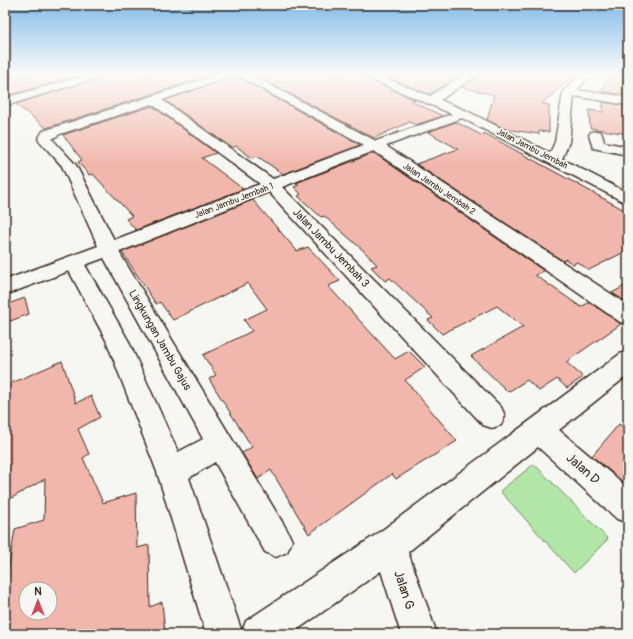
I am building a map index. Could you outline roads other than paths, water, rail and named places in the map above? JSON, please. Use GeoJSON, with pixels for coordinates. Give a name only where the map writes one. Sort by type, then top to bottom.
{"type":"FeatureCollection","features":[{"type":"Feature","properties":{"kind":"street","name":"Lingkungan Jambu Gajus"},"geometry":{"type":"LineString","coordinates":[[139,105],[55,131],[48,134],[45,139],[69,165],[109,250],[276,541]]}},
{"type":"Feature","properties":{"kind":"street","name":"Jalan Jambu Jembah 3"},"geometry":{"type":"LineString","coordinates":[[161,105],[272,186],[492,416]]}},
{"type":"Feature","properties":{"kind":"street","name":"Jalan Jambu Jembah 2"},"geometry":{"type":"LineString","coordinates":[[298,105],[374,145],[628,316]]}},
{"type":"Feature","properties":{"kind":"street","name":"Jalan Jambu Jembah"},"geometry":{"type":"LineString","coordinates":[[443,105],[554,160],[628,199]]}},
{"type":"Feature","properties":{"kind":"street"},"geometry":{"type":"LineString","coordinates":[[554,160],[562,142],[567,105]]}},
{"type":"Feature","properties":{"kind":"street","name":"Jalan Jambu Jembah 1"},"geometry":{"type":"LineString","coordinates":[[5,288],[109,250],[374,145],[463,114]]}},
{"type":"Feature","properties":{"kind":"street"},"geometry":{"type":"LineString","coordinates":[[596,135],[598,145],[604,148],[628,151]]}},
{"type":"Feature","properties":{"kind":"street"},"geometry":{"type":"LineString","coordinates":[[74,263],[117,340],[172,472],[224,634]]}},
{"type":"Feature","properties":{"kind":"street"},"geometry":{"type":"LineString","coordinates":[[259,634],[389,546],[628,361]]}},
{"type":"Feature","properties":{"kind":"street","name":"Jalan D"},"geometry":{"type":"LineString","coordinates":[[538,430],[628,508]]}},
{"type":"Feature","properties":{"kind":"street"},"geometry":{"type":"LineString","coordinates":[[172,472],[220,444]]}},
{"type":"Feature","properties":{"kind":"street","name":"Jalan G"},"geometry":{"type":"LineString","coordinates":[[389,546],[419,634]]}}]}
